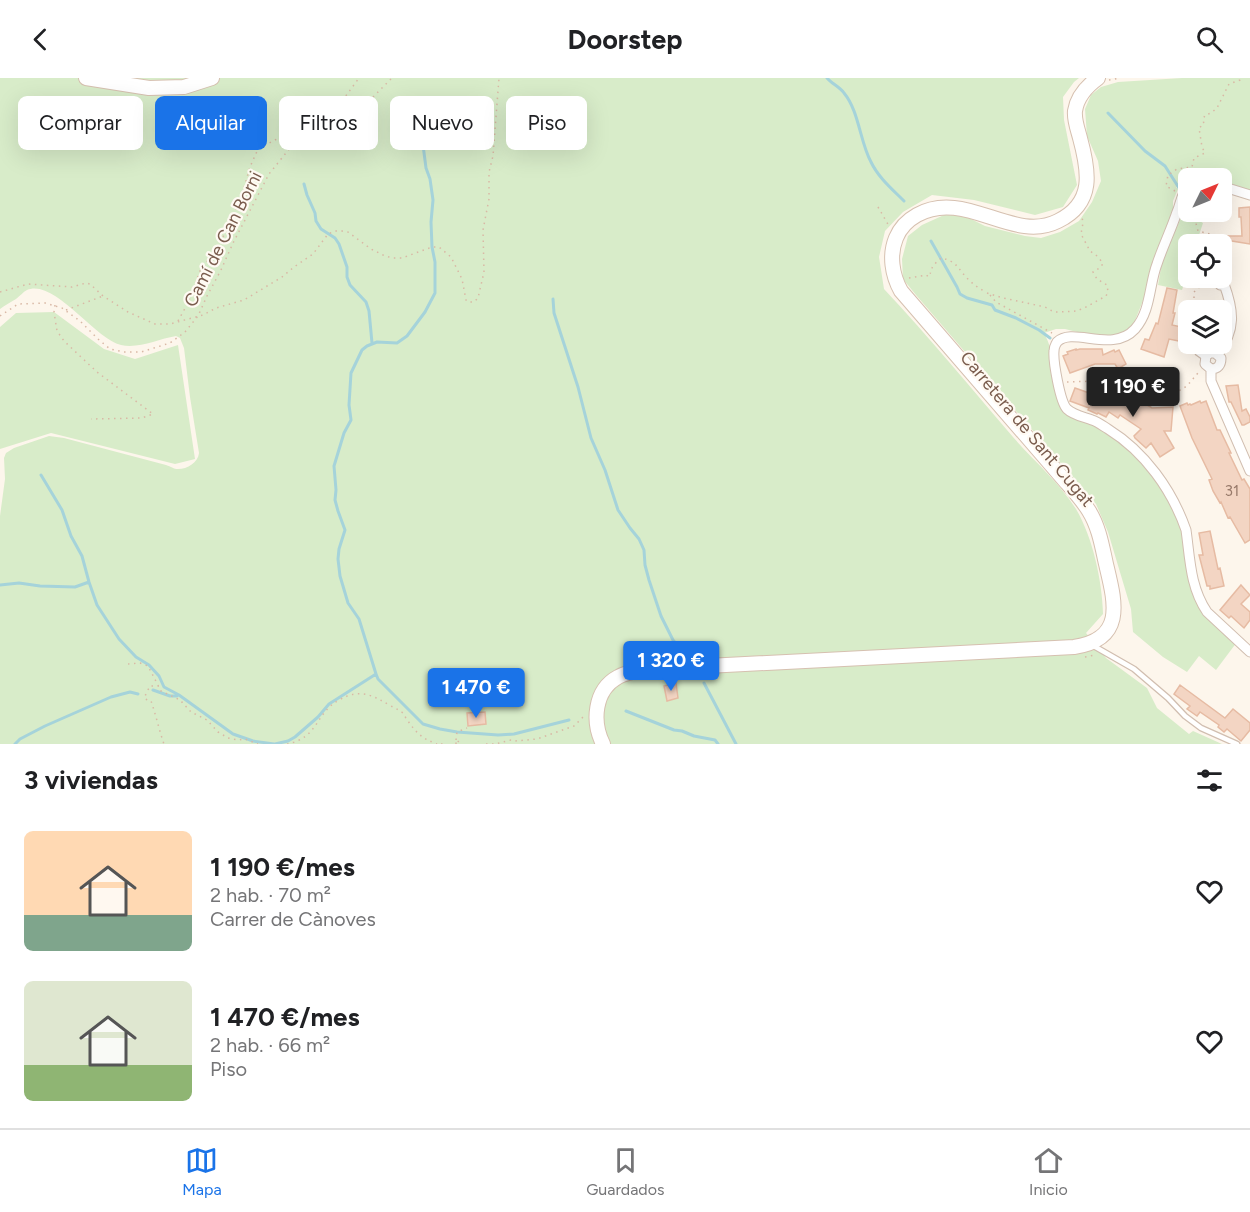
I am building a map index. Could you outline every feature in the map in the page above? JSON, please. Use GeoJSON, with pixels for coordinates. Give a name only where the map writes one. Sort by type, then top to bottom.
{"type":"FeatureCollection","features":[{"type":"Feature","properties":{"kind":"main road"},"geometry":{"type":"LineString","coordinates":[[86,78],[149,88],[184,87],[212,78]]}},
{"type":"Feature","properties":{"kind":"main road","name":"Carretera de Sant Cugat"},"geometry":{"type":"LineString","coordinates":[[590,710],[604,681],[616,671],[634,664],[1071,641],[1094,635],[1105,623],[1109,608],[1108,598],[1089,523],[1070,495],[905,305],[896,292],[886,265],[888,247],[897,224],[911,211],[922,205],[942,200],[956,202],[1030,222],[1052,218],[1065,210],[1075,198],[1081,181],[1081,171],[1069,119],[1069,106],[1077,89],[1086,78]]}},
{"type":"Feature","properties":{"kind":"main road","name":"Carretera de Sant Cugat"},"geometry":{"type":"LineString","coordinates":[[1097,647],[1112,621],[1114,600],[1101,541],[1089,511],[901,291],[894,275],[892,253],[896,238],[906,224],[925,210],[936,207],[958,208],[1033,227],[1044,227],[1068,216],[1078,205],[1088,177],[1076,122],[1076,109],[1085,89],[1100,80]]}},
{"type":"Feature","properties":{"kind":"main road"},"geometry":{"type":"LineString","coordinates":[[603,744],[596,728],[599,700],[613,680],[628,672],[650,669],[1097,647]]}},
{"type":"Feature","properties":{"kind":"main road"},"geometry":{"type":"LineString","coordinates":[[590,710],[590,725],[596,744]]}},
{"type":"Feature","properties":{"kind":"street"},"geometry":{"type":"LineString","coordinates":[[1232,189],[1250,195]]}},
{"type":"Feature","properties":{"kind":"street"},"geometry":{"type":"LineString","coordinates":[[1178,210],[1156,266],[1149,299],[1137,326],[1129,334],[1119,339],[1067,337],[1059,339],[1055,344],[1054,353],[1058,383],[1065,407],[1073,413],[1094,421],[1125,441],[1142,456],[1158,477],[1173,500],[1186,530],[1191,571],[1198,597],[1207,612],[1250,652]]}},
{"type":"Feature","properties":{"kind":"street"},"geometry":{"type":"LineString","coordinates":[[1209,354],[1205,358],[1205,364],[1211,369]]}},
{"type":"Feature","properties":{"kind":"street"},"geometry":{"type":"LineString","coordinates":[[1211,369],[1220,364],[1221,358],[1218,354]]}},
{"type":"Feature","properties":{"kind":"street"},"geometry":{"type":"LineString","coordinates":[[1211,369],[1211,381],[1250,471]]}},
{"type":"Feature","properties":{"kind":"lane"},"geometry":{"type":"LineString","coordinates":[[1199,354],[1205,358]]}},
{"type":"Feature","properties":{"kind":"lane"},"geometry":{"type":"LineString","coordinates":[[1097,647],[1142,676],[1201,728],[1237,744]]}},
{"type":"Feature","properties":{"kind":"path"},"geometry":{"type":"LineString","coordinates":[[178,322],[200,271],[219,245],[231,221],[258,149],[324,114],[345,97],[359,78]]}},
{"type":"Feature","properties":{"kind":"path","name":"Camí de Can Borni"},"geometry":{"type":"LineString","coordinates":[[0,316],[18,304],[45,303],[65,310],[110,349],[141,352],[170,343],[185,332],[198,316],[269,174],[294,143],[344,123],[392,78]]}},
{"type":"Feature","properties":{"kind":"path"},"geometry":{"type":"LineString","coordinates":[[0,292],[28,284],[72,287],[86,283],[128,312],[155,324],[170,324],[244,300],[282,277],[312,254],[328,234],[342,231],[348,232],[371,249],[392,258],[402,258],[432,247],[439,247],[451,257],[462,279],[466,300],[474,302],[478,298],[484,272],[483,230],[489,200],[489,172],[493,156],[499,78]]}},
{"type":"Feature","properties":{"kind":"path"},"geometry":{"type":"LineString","coordinates":[[1100,80],[1120,78]]}},
{"type":"Feature","properties":{"kind":"path"},"geometry":{"type":"LineString","coordinates":[[1177,192],[1166,186],[1168,175],[1177,169],[1192,166],[1194,158],[1205,153],[1199,128],[1204,124],[1205,115],[1217,108],[1229,84],[1241,78]]}},
{"type":"Feature","properties":{"kind":"path"},"geometry":{"type":"LineString","coordinates":[[878,207],[893,232]]}},
{"type":"Feature","properties":{"kind":"path"},"geometry":{"type":"LineString","coordinates":[[910,277],[926,275],[928,277],[935,264],[941,258],[945,258],[956,264],[967,279],[987,292],[1054,312],[1077,311],[1106,296],[1108,292],[1107,285],[1097,279],[1094,274],[1094,271],[1103,263],[1090,251],[1082,237],[1083,223],[1079,214]]}},
{"type":"Feature","properties":{"kind":"path"},"geometry":{"type":"LineString","coordinates":[[1196,222],[1198,231],[1210,234]]}},
{"type":"Feature","properties":{"kind":"path"},"geometry":{"type":"LineString","coordinates":[[987,292],[996,302],[1059,339]]}},
{"type":"Feature","properties":{"kind":"path"},"geometry":{"type":"LineString","coordinates":[[65,310],[103,296]]}},
{"type":"Feature","properties":{"kind":"path"},"geometry":{"type":"LineString","coordinates":[[55,305],[57,331],[64,341],[97,372],[153,414],[142,418],[91,419]]}},
{"type":"Feature","properties":{"kind":"path"},"geometry":{"type":"LineString","coordinates":[[1063,383],[1098,381],[1121,390],[1177,391],[1187,387],[1199,371]]}},
{"type":"Feature","properties":{"kind":"path"},"geometry":{"type":"LineString","coordinates":[[1085,657],[1098,654],[1097,647]]}},
{"type":"Feature","properties":{"kind":"path"},"geometry":{"type":"LineString","coordinates":[[128,664],[140,663],[148,666],[161,691],[180,700],[191,712],[207,720],[218,732],[228,738],[245,739],[258,744]]}},
{"type":"Feature","properties":{"kind":"path"},"geometry":{"type":"LineString","coordinates":[[159,686],[150,686],[145,696],[154,708],[164,744]]}},
{"type":"Feature","properties":{"kind":"path"},"geometry":{"type":"LineString","coordinates":[[287,744],[309,734],[329,706],[353,694],[363,693],[380,699],[404,714],[423,738],[437,744]]}},
{"type":"Feature","properties":{"kind":"path"},"geometry":{"type":"LineString","coordinates":[[486,744],[537,739],[574,726],[590,710]]}},
{"type":"Feature","properties":{"kind":"path"},"geometry":{"type":"LineString","coordinates":[[456,744],[457,732],[467,728]]}},
{"type":"Feature","properties":{"kind":"path"},"geometry":{"type":"LineString","coordinates":[[456,740],[462,744]]}},
{"type":"Feature","properties":{"kind":"path"},"geometry":{"type":"LineString","coordinates":[[441,744],[446,744]]}},
{"type":"Feature","properties":{"kind":"green space"},"geometry":{"type":"Polygon","coordinates":[[[0,78],[1079,78],[1063,97],[1064,120],[1077,185],[1063,207],[1035,215],[974,200],[932,195],[903,212],[885,231],[879,257],[884,289],[1054,481],[1076,509],[1092,546],[1102,601],[1103,614],[1086,633],[1106,658],[1147,688],[1157,708],[1189,734],[1193,731],[1222,744],[0,744],[0,516],[6,453],[49,436],[64,438],[176,469],[191,465],[199,453],[184,348],[180,338],[176,336],[142,345],[121,345],[99,332],[62,301],[38,289],[27,290],[0,309],[0,78]]]}},
{"type":"Feature","properties":{"kind":"green space"},"geometry":{"type":"Polygon","coordinates":[[[1182,78],[1250,78],[1250,190],[1232,184],[1232,168],[1178,168],[1178,186],[1176,187],[1178,189],[1173,201],[1173,213],[1153,262],[1148,288],[1134,323],[1126,331],[1115,336],[1085,334],[1065,329],[1044,333],[1053,357],[1060,401],[1133,451],[1165,493],[1176,512],[1182,532],[1192,593],[1237,642],[1216,670],[1199,656],[1187,672],[1163,657],[1133,632],[1131,609],[1108,532],[1096,504],[903,279],[902,259],[908,236],[922,225],[944,215],[963,215],[985,226],[1041,238],[1060,232],[1079,221],[1092,202],[1101,181],[1098,161],[1087,136],[1085,109],[1091,95],[1101,87],[1118,82],[1182,78]]]}},
{"type":"Feature","properties":{"kind":"green space"},"geometry":{"type":"Polygon","coordinates":[[[1179,222],[1203,223],[1199,234],[1178,234],[1178,288],[1183,288],[1182,290],[1158,285],[1162,262],[1179,222]]]}},
{"type":"Feature","properties":{"kind":"green space"},"geometry":{"type":"Polygon","coordinates":[[[54,312],[104,349],[135,359],[178,345],[195,459],[175,464],[51,433],[0,449],[0,327],[16,313],[54,312]]]}},
{"type":"Feature","properties":{"kind":"building"},"geometry":{"type":"Polygon","coordinates":[[[1250,207],[1250,244],[1232,241],[1232,236],[1242,236],[1239,208],[1250,207]]]}},
{"type":"Feature","properties":{"kind":"building"},"geometry":{"type":"Polygon","coordinates":[[[1167,288],[1177,290],[1172,325],[1178,326],[1178,341],[1169,339],[1164,357],[1141,349],[1145,339],[1149,340],[1156,323],[1158,324],[1167,288]]]}},
{"type":"Feature","properties":{"kind":"building"},"geometry":{"type":"Polygon","coordinates":[[[1076,349],[1102,349],[1103,355],[1119,350],[1126,364],[1118,369],[1115,364],[1095,364],[1070,373],[1063,356],[1076,349]]]}},
{"type":"Feature","properties":{"kind":"building"},"geometry":{"type":"Polygon","coordinates":[[[1238,385],[1242,411],[1246,409],[1250,417],[1250,422],[1244,425],[1229,402],[1226,386],[1238,385]]]}},
{"type":"Feature","properties":{"kind":"building"},"geometry":{"type":"Polygon","coordinates":[[[1075,388],[1095,395],[1096,393],[1102,396],[1103,394],[1115,400],[1117,397],[1135,407],[1139,400],[1152,408],[1173,407],[1171,431],[1164,431],[1174,448],[1160,457],[1151,443],[1146,448],[1135,438],[1134,436],[1141,429],[1120,415],[1118,418],[1109,412],[1106,417],[1070,401],[1075,388]]]}},
{"type":"Feature","properties":{"kind":"building"},"geometry":{"type":"Polygon","coordinates":[[[1200,401],[1201,403],[1206,401],[1217,430],[1220,430],[1242,480],[1244,479],[1250,489],[1250,540],[1245,543],[1213,491],[1209,480],[1212,479],[1192,438],[1180,406],[1200,401]]]}},
{"type":"Feature","properties":{"kind":"building"},"geometry":{"type":"Polygon","coordinates":[[[1210,531],[1224,586],[1210,589],[1210,586],[1207,586],[1199,555],[1203,555],[1199,533],[1210,531]]]}},
{"type":"Feature","properties":{"kind":"building"},"geometry":{"type":"Polygon","coordinates":[[[1241,585],[1250,595],[1241,604],[1250,612],[1250,620],[1244,628],[1220,610],[1241,585]]]}},
{"type":"Feature","properties":{"kind":"building"},"geometry":{"type":"Polygon","coordinates":[[[676,683],[678,698],[667,701],[664,686],[676,683]]]}},
{"type":"Feature","properties":{"kind":"building"},"geometry":{"type":"Polygon","coordinates":[[[1180,685],[1225,718],[1233,709],[1250,723],[1250,730],[1241,741],[1227,729],[1224,732],[1218,727],[1219,725],[1200,712],[1197,716],[1187,709],[1190,706],[1174,694],[1180,685]]]}},
{"type":"Feature","properties":{"kind":"building"},"geometry":{"type":"Polygon","coordinates":[[[485,712],[486,724],[468,726],[467,713],[485,712]]]}},
{"type":"Feature","properties":{"kind":"waterway"},"geometry":{"type":"LineString","coordinates":[[827,78],[849,100],[867,154],[874,167],[904,201]]}},
{"type":"Feature","properties":{"kind":"waterway"},"geometry":{"type":"LineString","coordinates":[[1108,113],[1145,151],[1165,166],[1178,186]]}},
{"type":"Feature","properties":{"kind":"waterway"},"geometry":{"type":"LineString","coordinates":[[376,674],[359,619],[348,603],[340,576],[339,549],[345,530],[335,500],[334,466],[344,433],[351,420],[349,405],[351,373],[362,350],[377,342],[397,343],[407,336],[425,312],[435,293],[431,222],[433,200],[424,150]]}},
{"type":"Feature","properties":{"kind":"waterway"},"geometry":{"type":"LineString","coordinates":[[304,184],[316,221],[321,229],[335,238],[339,244],[350,285],[366,302],[372,343]]}},
{"type":"Feature","properties":{"kind":"waterway"},"geometry":{"type":"LineString","coordinates":[[931,241],[960,294],[992,305],[995,310],[1016,318],[1050,338]]}},
{"type":"Feature","properties":{"kind":"waterway"},"geometry":{"type":"LineString","coordinates":[[553,299],[554,313],[578,387],[591,438],[605,470],[618,510],[639,539],[644,550],[645,565],[661,616],[673,640],[684,653]]}},
{"type":"Feature","properties":{"kind":"waterway"},"geometry":{"type":"LineString","coordinates":[[41,475],[62,510],[71,536],[82,556],[97,605],[119,639],[136,657],[149,665],[159,676],[164,687],[179,695],[233,734],[253,741],[274,744]]}},
{"type":"Feature","properties":{"kind":"waterway"},"geometry":{"type":"LineString","coordinates":[[0,585],[19,583],[75,587],[89,582]]}},
{"type":"Feature","properties":{"kind":"waterway"},"geometry":{"type":"LineString","coordinates":[[275,744],[295,737],[329,704],[376,674],[378,679],[423,724],[440,729],[498,735],[514,734],[569,720]]}},
{"type":"Feature","properties":{"kind":"waterway"},"geometry":{"type":"LineString","coordinates":[[704,683],[736,744]]}},
{"type":"Feature","properties":{"kind":"waterway"},"geometry":{"type":"LineString","coordinates":[[153,690],[177,696]]}},
{"type":"Feature","properties":{"kind":"waterway"},"geometry":{"type":"LineString","coordinates":[[15,744],[45,726],[111,697],[130,692],[138,694]]}},
{"type":"Feature","properties":{"kind":"waterway"},"geometry":{"type":"LineString","coordinates":[[626,711],[674,730],[715,740],[718,744]]}}]}
